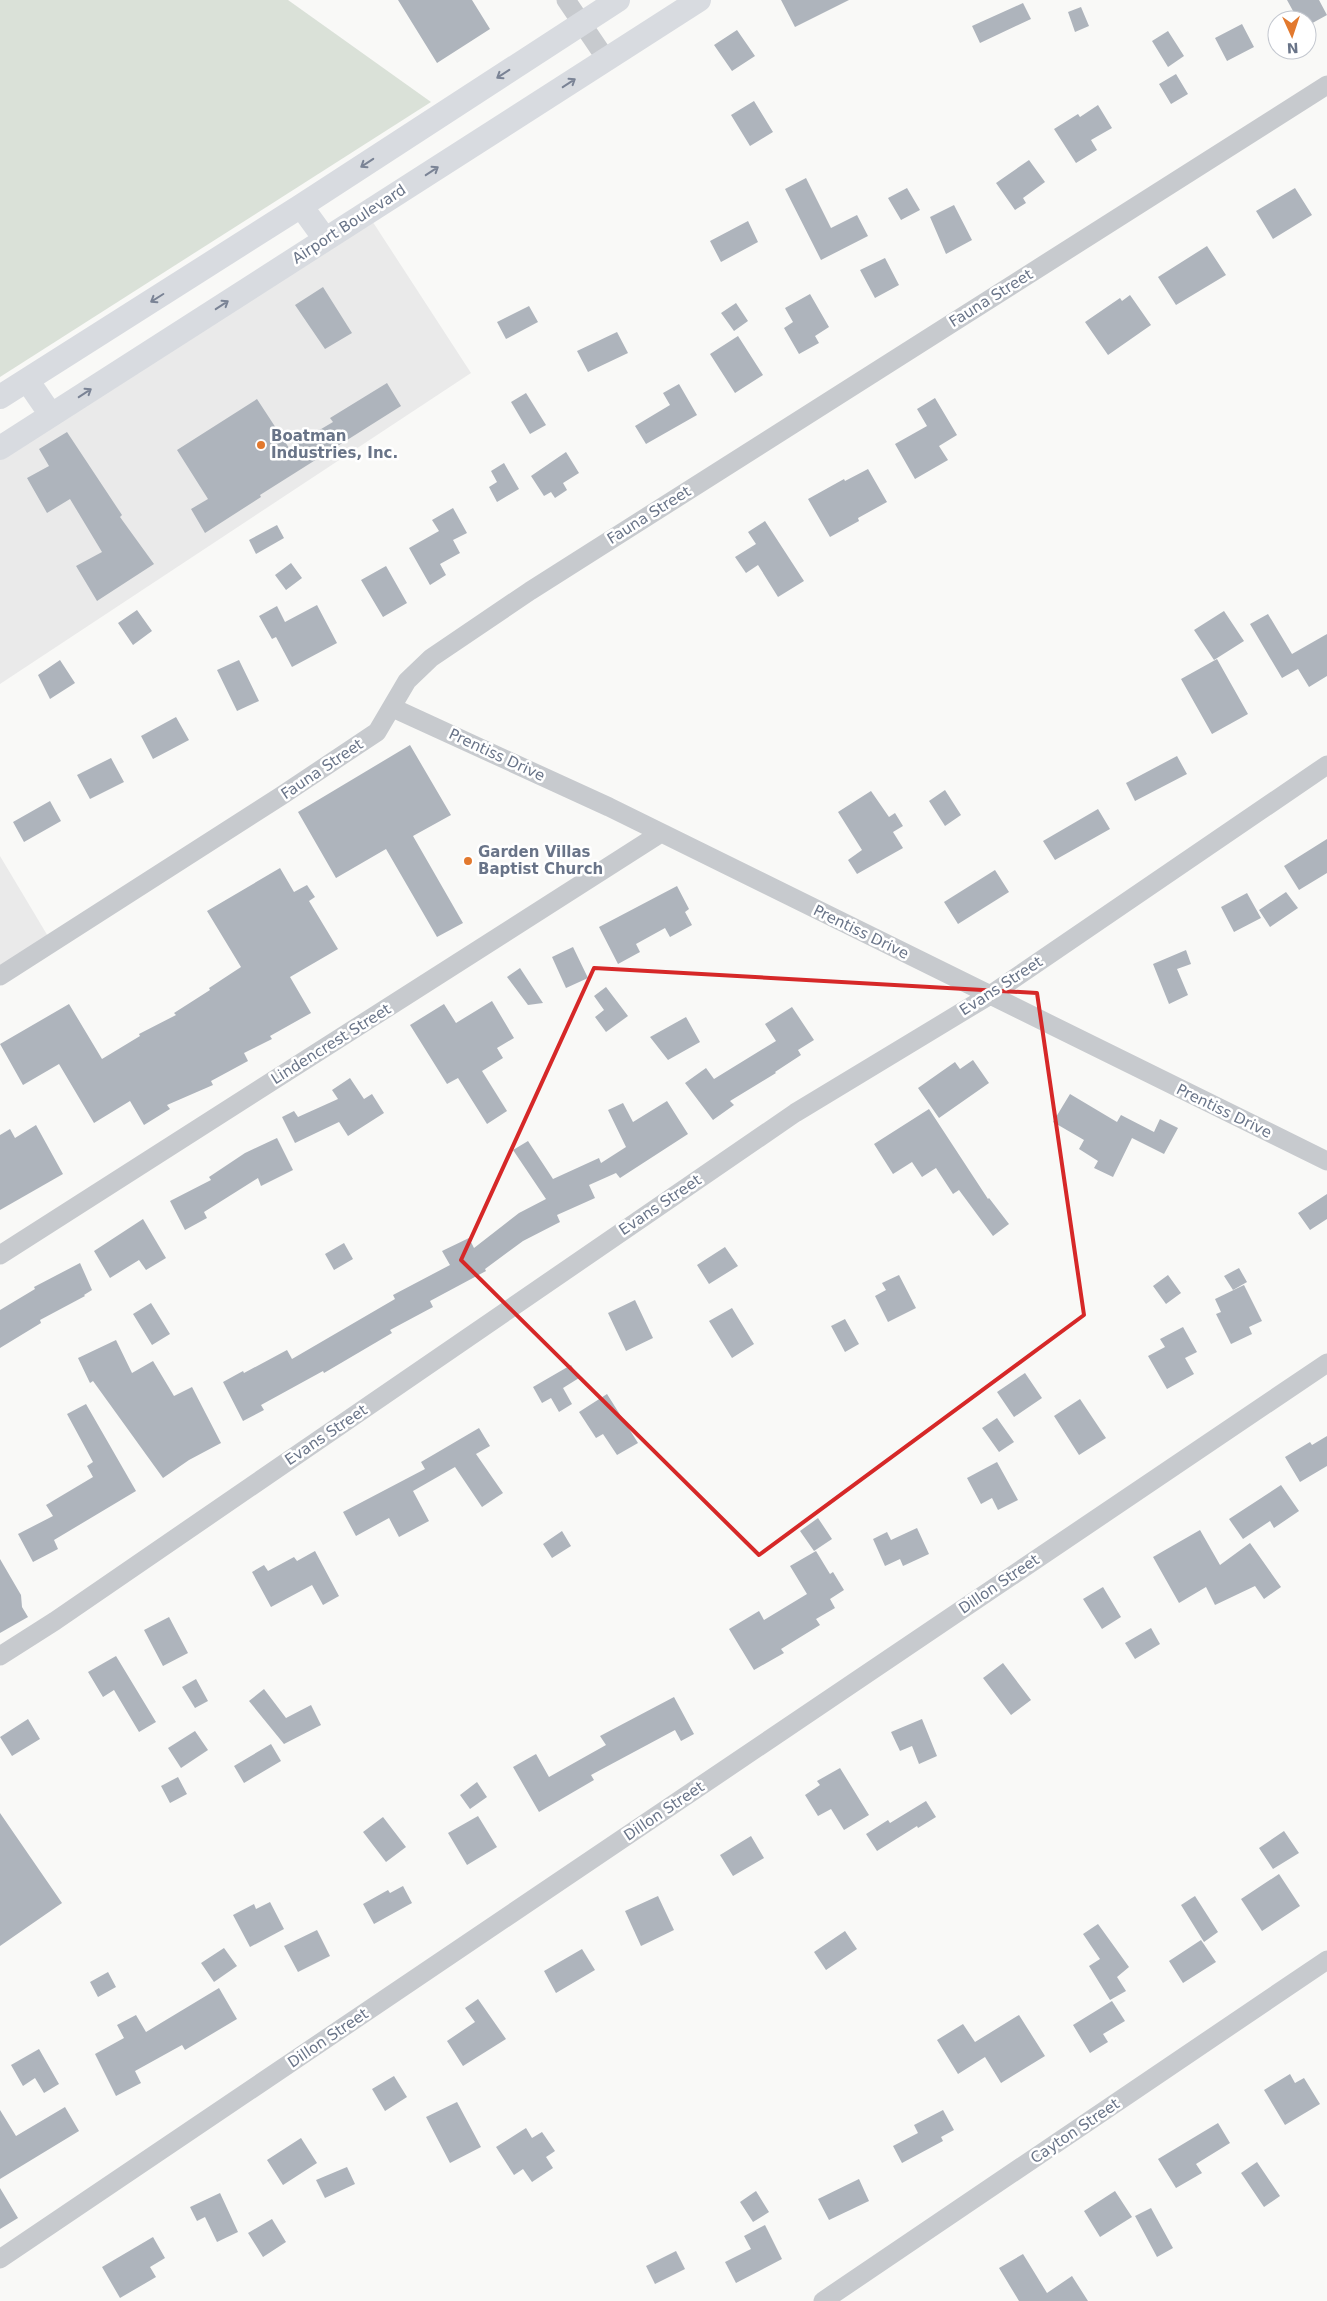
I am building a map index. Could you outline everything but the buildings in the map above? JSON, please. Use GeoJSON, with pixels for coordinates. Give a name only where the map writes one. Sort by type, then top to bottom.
{"type":"FeatureCollection","features":[{"type":"Feature","properties":{"kind":"main road"},"geometry":{"type":"LineString","coordinates":[[0,397],[301,206],[618,0]]}},
{"type":"Feature","properties":{"kind":"main road","name":"Airport Boulevard"},"geometry":{"type":"LineString","coordinates":[[0,448],[699,0]]}},
{"type":"Feature","properties":{"kind":"main road"},"geometry":{"type":"LineString","coordinates":[[301,206],[325,239]]}},
{"type":"Feature","properties":{"kind":"main road"},"geometry":{"type":"LineString","coordinates":[[27,380],[51,415]]}},
{"type":"Feature","properties":{"kind":"street"},"geometry":{"type":"LineString","coordinates":[[566,0],[606,59]]}},
{"type":"Feature","properties":{"kind":"street","name":"Fauna Street"},"geometry":{"type":"LineString","coordinates":[[0,976],[281,796],[377,732],[393,708],[407,681],[431,658],[530,591],[1327,84]]}},
{"type":"Feature","properties":{"kind":"street","name":"Prentiss Drive"},"geometry":{"type":"LineString","coordinates":[[393,708],[661,833],[1327,1161]]}},
{"type":"Feature","properties":{"kind":"street","name":"Evans Street"},"geometry":{"type":"LineString","coordinates":[[0,1656],[55,1621],[795,1113],[990,995],[1327,765]]}},
{"type":"Feature","properties":{"kind":"street","name":"Lindencrest Street"},"geometry":{"type":"LineString","coordinates":[[0,1255],[661,833]]}},
{"type":"Feature","properties":{"kind":"street","name":"Dillon Street"},"geometry":{"type":"LineString","coordinates":[[0,2259],[1327,1363]]}},
{"type":"Feature","properties":{"kind":"street","name":"Cayton Street"},"geometry":{"type":"LineString","coordinates":[[823,2301],[1327,1960]]}},
{"type":"Feature","properties":{"kind":"highlighted area"},"geometry":{"type":"Polygon","coordinates":[[[594,968],[1037,993],[1084,1315],[759,1555],[461,1260],[594,968]]]}},
{"type":"Feature","properties":{"kind":"shaded area"},"geometry":{"type":"Polygon","coordinates":[[[0,0],[288,0],[431,102],[0,377],[0,0]]]}},
{"type":"Feature","properties":{"kind":"shaded area"},"geometry":{"type":"Polygon","coordinates":[[[367,213],[471,373],[0,684],[0,450],[367,213]]]}},
{"type":"Feature","properties":{"kind":"shaded area"},"geometry":{"type":"Polygon","coordinates":[[[0,856],[52,943],[0,976],[0,856]]]}},
{"type":"Feature","properties":{"kind":"place","name":"Boatman Industries, Inc."},"geometry":{"type":"Point","coordinates":[261,445]}},
{"type":"Feature","properties":{"kind":"place","name":"Garden Villas Baptist Church"},"geometry":{"type":"Point","coordinates":[468,861]}}]}
